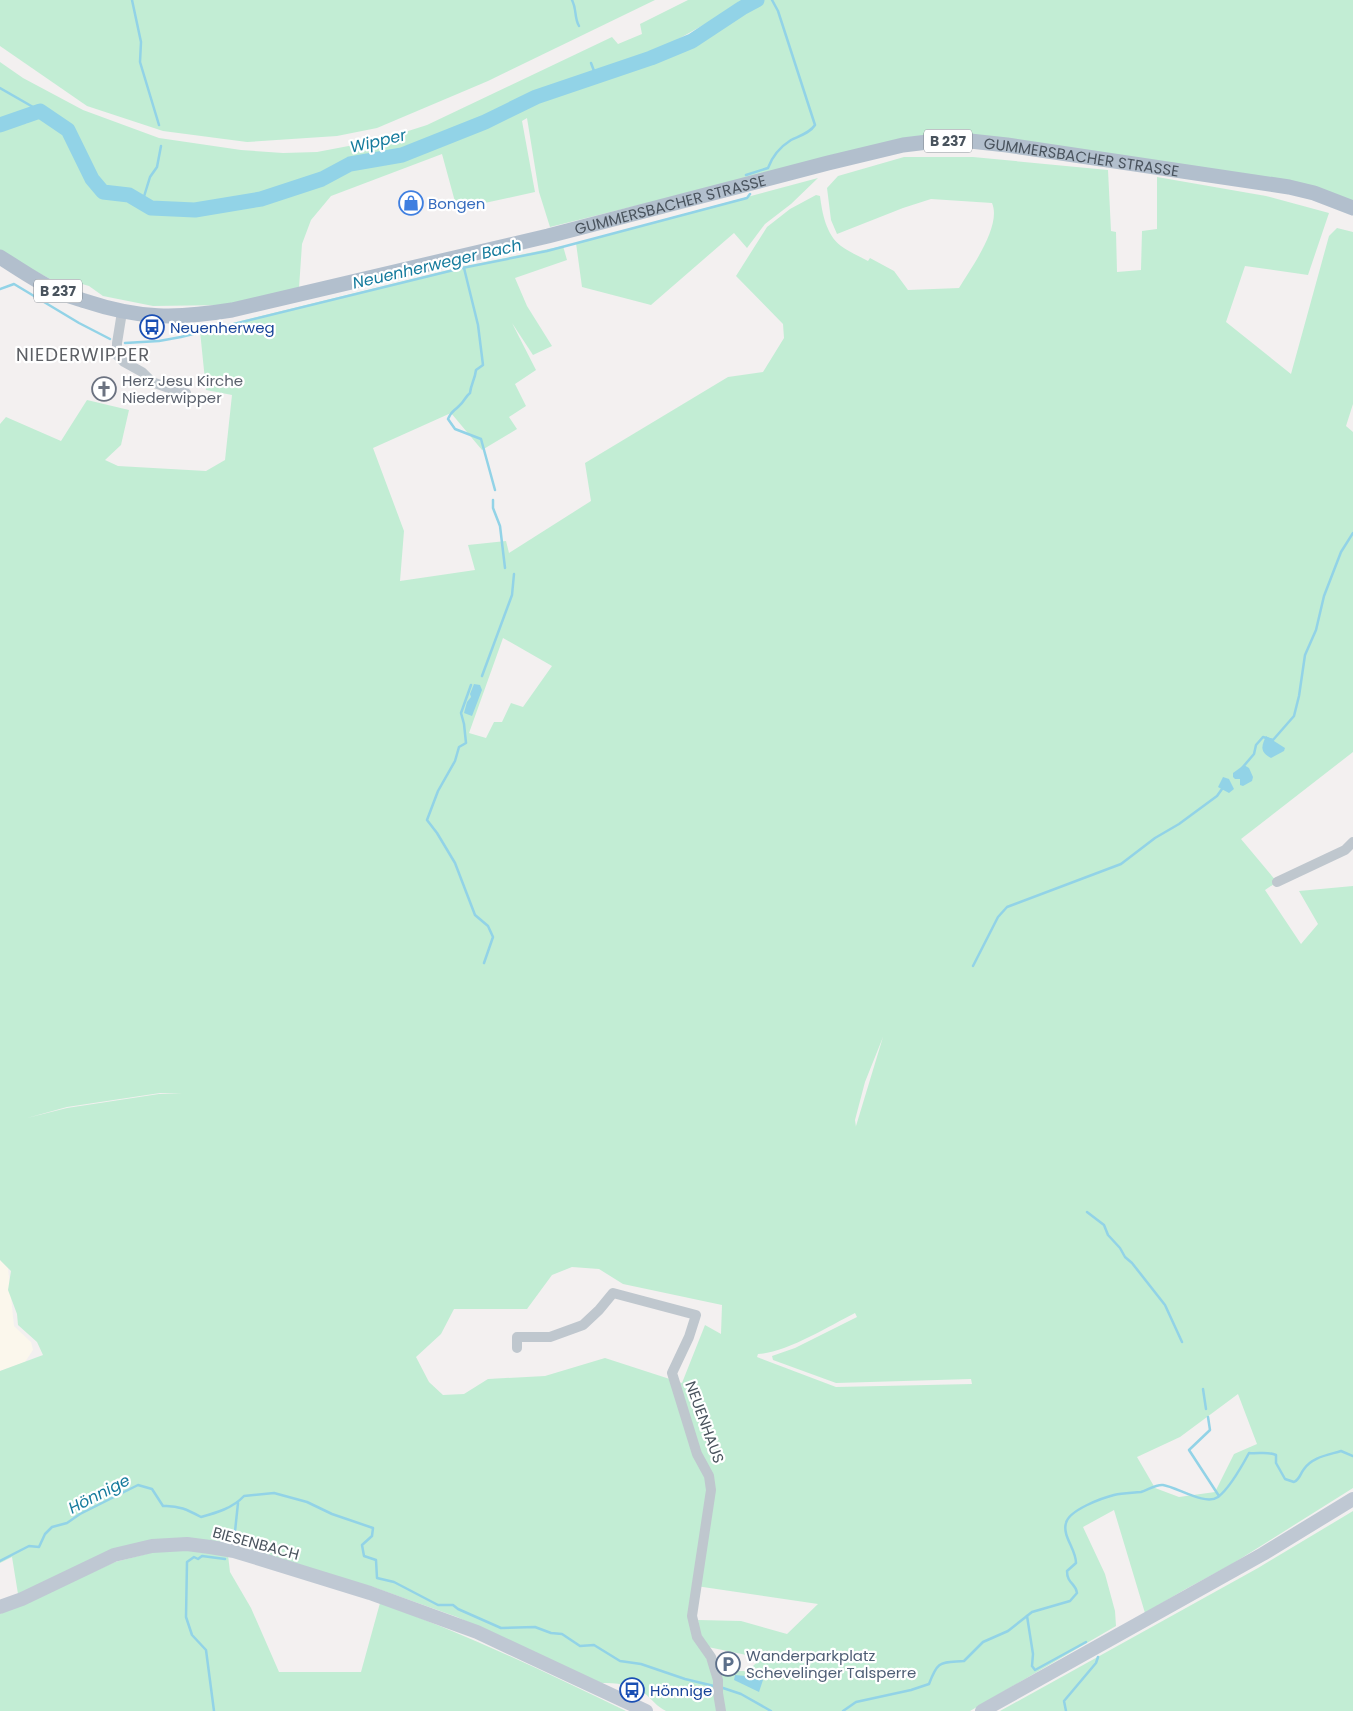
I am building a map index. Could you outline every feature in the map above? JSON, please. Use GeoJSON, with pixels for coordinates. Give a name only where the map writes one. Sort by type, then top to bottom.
{"type":"FeatureCollection","features":[{"type":"Feature","properties":{"kind":"main road","name":"GUMMERSBACHER STRASSE"},"geometry":{"type":"LineString","coordinates":[[1,260],[60,292],[122,312],[157,317],[173,317],[232,310],[548,236],[828,163],[903,146],[936,142],[970,141],[1007,145],[1275,185],[1314,193],[1353,208]]}},
{"type":"Feature","properties":{"kind":"main road"},"geometry":{"type":"LineString","coordinates":[[982,1711],[1263,1554],[1353,1499]]}},
{"type":"Feature","properties":{"kind":"main road","name":"BIESENBACH"},"geometry":{"type":"LineString","coordinates":[[0,1606],[22,1599],[114,1555],[152,1546],[187,1544],[234,1551],[352,1588],[477,1632],[646,1711]]}},
{"type":"Feature","properties":{"kind":"street"},"geometry":{"type":"LineString","coordinates":[[122,312],[117,343],[118,355],[124,362],[142,372],[152,382],[180,392],[186,392]]}},
{"type":"Feature","properties":{"kind":"street"},"geometry":{"type":"LineString","coordinates":[[1278,882],[1345,850],[1353,842]]}},
{"type":"Feature","properties":{"kind":"street","name":"NEUENHAUS"},"geometry":{"type":"LineString","coordinates":[[517,1348],[517,1338],[550,1337],[582,1325],[599,1310],[613,1293],[696,1315],[689,1338],[672,1374],[697,1454],[709,1476],[711,1490],[692,1616],[697,1637],[711,1657],[718,1680],[721,1711]]}},
{"type":"Feature","properties":{"kind":"shaded area"},"geometry":{"type":"Polygon","coordinates":[[[0,1260],[8,1268],[14,1326],[31,1342],[33,1350],[25,1362],[0,1371],[0,1260]]]}},
{"type":"Feature","properties":{"kind":"green space"},"geometry":{"type":"Polygon","coordinates":[[[0,0],[655,0],[488,81],[377,128],[337,136],[247,142],[163,131],[87,106],[0,46],[0,0]]]}},
{"type":"Feature","properties":{"kind":"green space"},"geometry":{"type":"Polygon","coordinates":[[[688,0],[748,0],[614,75],[668,57],[764,0],[1353,0],[1353,201],[973,136],[647,203],[550,227],[539,192],[527,118],[522,121],[535,192],[457,209],[442,154],[331,196],[311,220],[302,244],[299,288],[227,305],[153,306],[103,296],[89,286],[65,279],[52,280],[0,252],[0,129],[28,123],[21,113],[0,122],[0,62],[23,78],[83,110],[159,138],[241,150],[283,153],[317,152],[380,140],[427,125],[612,37],[618,44],[642,34],[640,24],[688,0]]]}},
{"type":"Feature","properties":{"kind":"green space"},"geometry":{"type":"Polygon","coordinates":[[[904,157],[973,157],[1108,170],[1111,231],[1116,232],[1117,272],[1141,270],[1142,231],[1157,229],[1157,177],[1266,196],[1329,213],[1308,275],[1245,266],[1226,322],[1291,374],[1329,236],[1337,228],[1353,232],[1353,404],[1346,426],[1353,432],[1353,752],[1241,839],[1277,882],[1265,890],[1301,944],[1318,924],[1299,891],[1353,886],[1353,1488],[1232,1564],[1145,1613],[1114,1510],[1083,1527],[1105,1574],[1115,1611],[1116,1626],[970,1711],[666,1711],[640,1690],[618,1684],[601,1683],[457,1617],[370,1586],[153,1539],[18,1594],[12,1557],[0,1563],[0,1371],[43,1355],[37,1342],[18,1325],[17,1314],[8,1290],[11,1271],[0,1260],[0,424],[6,417],[61,441],[87,400],[129,410],[121,445],[105,460],[118,466],[206,471],[225,460],[232,395],[206,390],[200,331],[461,267],[563,246],[567,260],[515,278],[527,306],[552,346],[533,355],[512,323],[536,370],[515,384],[526,406],[509,417],[517,429],[482,450],[451,413],[373,448],[404,531],[400,581],[475,570],[468,545],[506,541],[509,553],[591,501],[585,463],[728,377],[763,372],[784,338],[783,324],[736,276],[767,227],[790,209],[816,195],[820,196],[828,230],[844,248],[868,261],[870,258],[894,271],[908,290],[959,288],[984,247],[989,235],[993,223],[994,212],[992,203],[931,199],[837,234],[831,220],[827,188],[838,176],[904,157]],[[503,638],[469,733],[486,738],[494,722],[502,722],[511,703],[523,707],[552,666],[503,638]],[[883,1037],[865,1082],[855,1120],[856,1127],[883,1037]],[[160,1093],[67,1107],[27,1118],[67,1108],[159,1094],[182,1094],[160,1093]],[[572,1267],[552,1275],[527,1309],[454,1309],[441,1334],[416,1357],[429,1382],[443,1395],[464,1394],[488,1379],[545,1376],[605,1358],[682,1383],[705,1325],[721,1334],[722,1305],[623,1284],[599,1269],[572,1267]],[[855,1313],[781,1349],[758,1354],[757,1357],[836,1387],[972,1384],[971,1379],[836,1383],[773,1360],[772,1356],[795,1348],[857,1317],[855,1313]],[[1238,1394],[1180,1437],[1137,1457],[1155,1488],[1179,1497],[1215,1492],[1234,1454],[1257,1444],[1238,1394]],[[696,1586],[693,1620],[711,1671],[748,1671],[761,1658],[708,1647],[700,1635],[698,1620],[741,1621],[787,1634],[818,1604],[696,1586]]]}},
{"type":"Feature","properties":{"kind":"green space"},"geometry":{"type":"Polygon","coordinates":[[[818,178],[791,204],[765,224],[747,248],[734,233],[651,305],[582,287],[576,243],[818,178]]]}},
{"type":"Feature","properties":{"kind":"green space"},"geometry":{"type":"Polygon","coordinates":[[[1353,1511],[1353,1711],[1000,1711],[1258,1568],[1353,1511]]]}},
{"type":"Feature","properties":{"kind":"green space"},"geometry":{"type":"Polygon","coordinates":[[[189,1550],[228,1555],[230,1572],[251,1608],[279,1672],[361,1672],[380,1603],[473,1640],[626,1711],[0,1711],[0,1614],[115,1562],[154,1552],[189,1550]]]}},
{"type":"Feature","properties":{"kind":"water"},"geometry":{"type":"Polygon","coordinates":[[[474,684],[480,685],[482,690],[472,716],[464,713],[474,684]]]}},
{"type":"Feature","properties":{"kind":"water"},"geometry":{"type":"Polygon","coordinates":[[[1266,736],[1285,748],[1284,751],[1271,758],[1267,756],[1262,749],[1266,736]]]}},
{"type":"Feature","properties":{"kind":"water"},"geometry":{"type":"Polygon","coordinates":[[[1244,765],[1249,768],[1253,777],[1252,781],[1243,786],[1240,785],[1240,779],[1233,777],[1233,773],[1244,765]]]}},
{"type":"Feature","properties":{"kind":"water"},"geometry":{"type":"Polygon","coordinates":[[[1223,777],[1229,779],[1234,789],[1229,793],[1218,787],[1223,777]]]}},
{"type":"Feature","properties":{"kind":"water"},"geometry":{"type":"Polygon","coordinates":[[[735,1675],[757,1677],[763,1680],[759,1692],[734,1680],[735,1675]]]}},
{"type":"Feature","properties":{"kind":"waterway"},"geometry":{"type":"LineString","coordinates":[[132,0],[141,42],[140,62],[159,125]]}},
{"type":"Feature","properties":{"kind":"waterway"},"geometry":{"type":"LineString","coordinates":[[572,0],[579,26]]}},
{"type":"Feature","properties":{"kind":"waterway","name":"Wipper"},"geometry":{"type":"LineString","coordinates":[[0,125],[40,111],[68,130],[92,179],[103,192],[129,195],[151,208],[195,210],[261,199],[322,179],[350,164],[402,155],[485,122],[536,97],[651,58],[692,41],[757,0]]}},
{"type":"Feature","properties":{"kind":"waterway","name":"Neuenherweger Bach"},"geometry":{"type":"LineString","coordinates":[[746,175],[768,168],[774,156],[783,146],[815,125],[778,11],[772,0]]}},
{"type":"Feature","properties":{"kind":"waterway"},"geometry":{"type":"LineString","coordinates":[[591,63],[596,76]]}},
{"type":"Feature","properties":{"kind":"waterway"},"geometry":{"type":"LineString","coordinates":[[0,88],[40,111]]}},
{"type":"Feature","properties":{"kind":"waterway"},"geometry":{"type":"LineString","coordinates":[[142,203],[150,177],[157,167],[161,146]]}},
{"type":"Feature","properties":{"kind":"waterway","name":"Neuenherweger Bach"},"geometry":{"type":"LineString","coordinates":[[125,343],[159,341],[181,337],[462,268],[547,251],[747,198],[750,194]]}},
{"type":"Feature","properties":{"kind":"waterway"},"geometry":{"type":"LineString","coordinates":[[464,268],[478,325],[483,365],[476,370],[470,393],[448,419],[455,429],[481,439],[495,490]]}},
{"type":"Feature","properties":{"kind":"waterway","name":"Neuenherweger Bach"},"geometry":{"type":"LineString","coordinates":[[0,289],[14,284],[79,323],[110,339]]}},
{"type":"Feature","properties":{"kind":"waterway"},"geometry":{"type":"LineString","coordinates":[[493,500],[493,508],[500,526],[505,568]]}},
{"type":"Feature","properties":{"kind":"waterway"},"geometry":{"type":"LineString","coordinates":[[1242,768],[1254,754],[1256,745],[1263,737],[1273,740],[1294,716],[1305,655],[1316,630],[1324,596],[1341,552],[1353,533]]}},
{"type":"Feature","properties":{"kind":"waterway"},"geometry":{"type":"LineString","coordinates":[[482,676],[512,595],[514,574]]}},
{"type":"Feature","properties":{"kind":"waterway"},"geometry":{"type":"LineString","coordinates":[[471,685],[461,713],[466,743],[459,747],[455,761],[438,791],[427,820],[455,863],[475,915],[488,926],[493,937],[484,963]]}},
{"type":"Feature","properties":{"kind":"waterway"},"geometry":{"type":"LineString","coordinates":[[973,966],[998,917],[1007,907],[1121,864],[1155,838],[1179,824],[1217,796],[1222,789]]}},
{"type":"Feature","properties":{"kind":"waterway"},"geometry":{"type":"LineString","coordinates":[[1087,1212],[1104,1225],[1108,1235],[1165,1305],[1182,1342]]}},
{"type":"Feature","properties":{"kind":"waterway"},"geometry":{"type":"LineString","coordinates":[[1203,1389],[1206,1409]]}},
{"type":"Feature","properties":{"kind":"waterway"},"geometry":{"type":"LineString","coordinates":[[1208,1417],[1210,1430],[1189,1450],[1219,1496]]}},
{"type":"Feature","properties":{"kind":"waterway","name":"Hönnige"},"geometry":{"type":"LineString","coordinates":[[843,1711],[856,1702],[911,1690],[929,1684],[935,1671],[941,1664],[964,1661],[983,1642],[1008,1631],[1032,1612],[1070,1601],[1077,1593],[1075,1587],[1068,1579],[1067,1571],[1076,1563],[1065,1528],[1068,1518],[1079,1509],[1114,1495],[1141,1492],[1160,1485],[1169,1486],[1199,1498],[1212,1499],[1218,1497],[1227,1488],[1249,1453],[1276,1455],[1276,1463],[1285,1479],[1294,1482],[1299,1478],[1307,1465],[1316,1459],[1341,1451],[1353,1456]]}},
{"type":"Feature","properties":{"kind":"waterway","name":"Hönnige"},"geometry":{"type":"LineString","coordinates":[[0,1561],[29,1546],[39,1547],[45,1534],[52,1527],[67,1523],[80,1514],[138,1485],[152,1489],[163,1506],[183,1508],[201,1517],[230,1507],[244,1496],[274,1493],[307,1502],[332,1514],[373,1528],[372,1536],[362,1545],[364,1556],[376,1560],[377,1578],[394,1582],[438,1605],[453,1605],[501,1628],[535,1627],[551,1633],[562,1634],[580,1646],[594,1645],[620,1661],[641,1664],[685,1679],[714,1686]]}},
{"type":"Feature","properties":{"kind":"waterway"},"geometry":{"type":"LineString","coordinates":[[234,1541],[238,1503]]}},
{"type":"Feature","properties":{"kind":"waterway"},"geometry":{"type":"LineString","coordinates":[[214,1711],[206,1650],[192,1635],[186,1617],[187,1562],[194,1557],[198,1559],[202,1556],[225,1559]]}},
{"type":"Feature","properties":{"kind":"waterway"},"geometry":{"type":"LineString","coordinates":[[1027,1616],[1033,1654],[1032,1666],[1035,1670],[1086,1642]]}},
{"type":"Feature","properties":{"kind":"waterway"},"geometry":{"type":"LineString","coordinates":[[1066,1711],[1064,1701],[1096,1663],[1098,1657]]}},
{"type":"Feature","properties":{"kind":"waterway","name":"Hönnige"},"geometry":{"type":"LineString","coordinates":[[720,1687],[741,1694],[771,1711]]}},
{"type":"Feature","properties":{"kind":"place","name":"Bongen"},"geometry":{"type":"Point","coordinates":[411,203]}},
{"type":"Feature","properties":{"kind":"place","name":"Neuenherweg"},"geometry":{"type":"Point","coordinates":[152,327]}},
{"type":"Feature","properties":{"kind":"place","name":"Herz Jesu Kirche Niederwipper"},"geometry":{"type":"Point","coordinates":[104,389]}},
{"type":"Feature","properties":{"kind":"place","name":"Wanderparkplatz Schevelinger Talsperre"},"geometry":{"type":"Point","coordinates":[728,1664]}},
{"type":"Feature","properties":{"kind":"place","name":"Hönnige"},"geometry":{"type":"Point","coordinates":[632,1690]}},
{"type":"Feature","properties":{"kind":"district","name":"NIEDERWIPPER"},"geometry":{"type":"Point","coordinates":[83,354]}}]}
